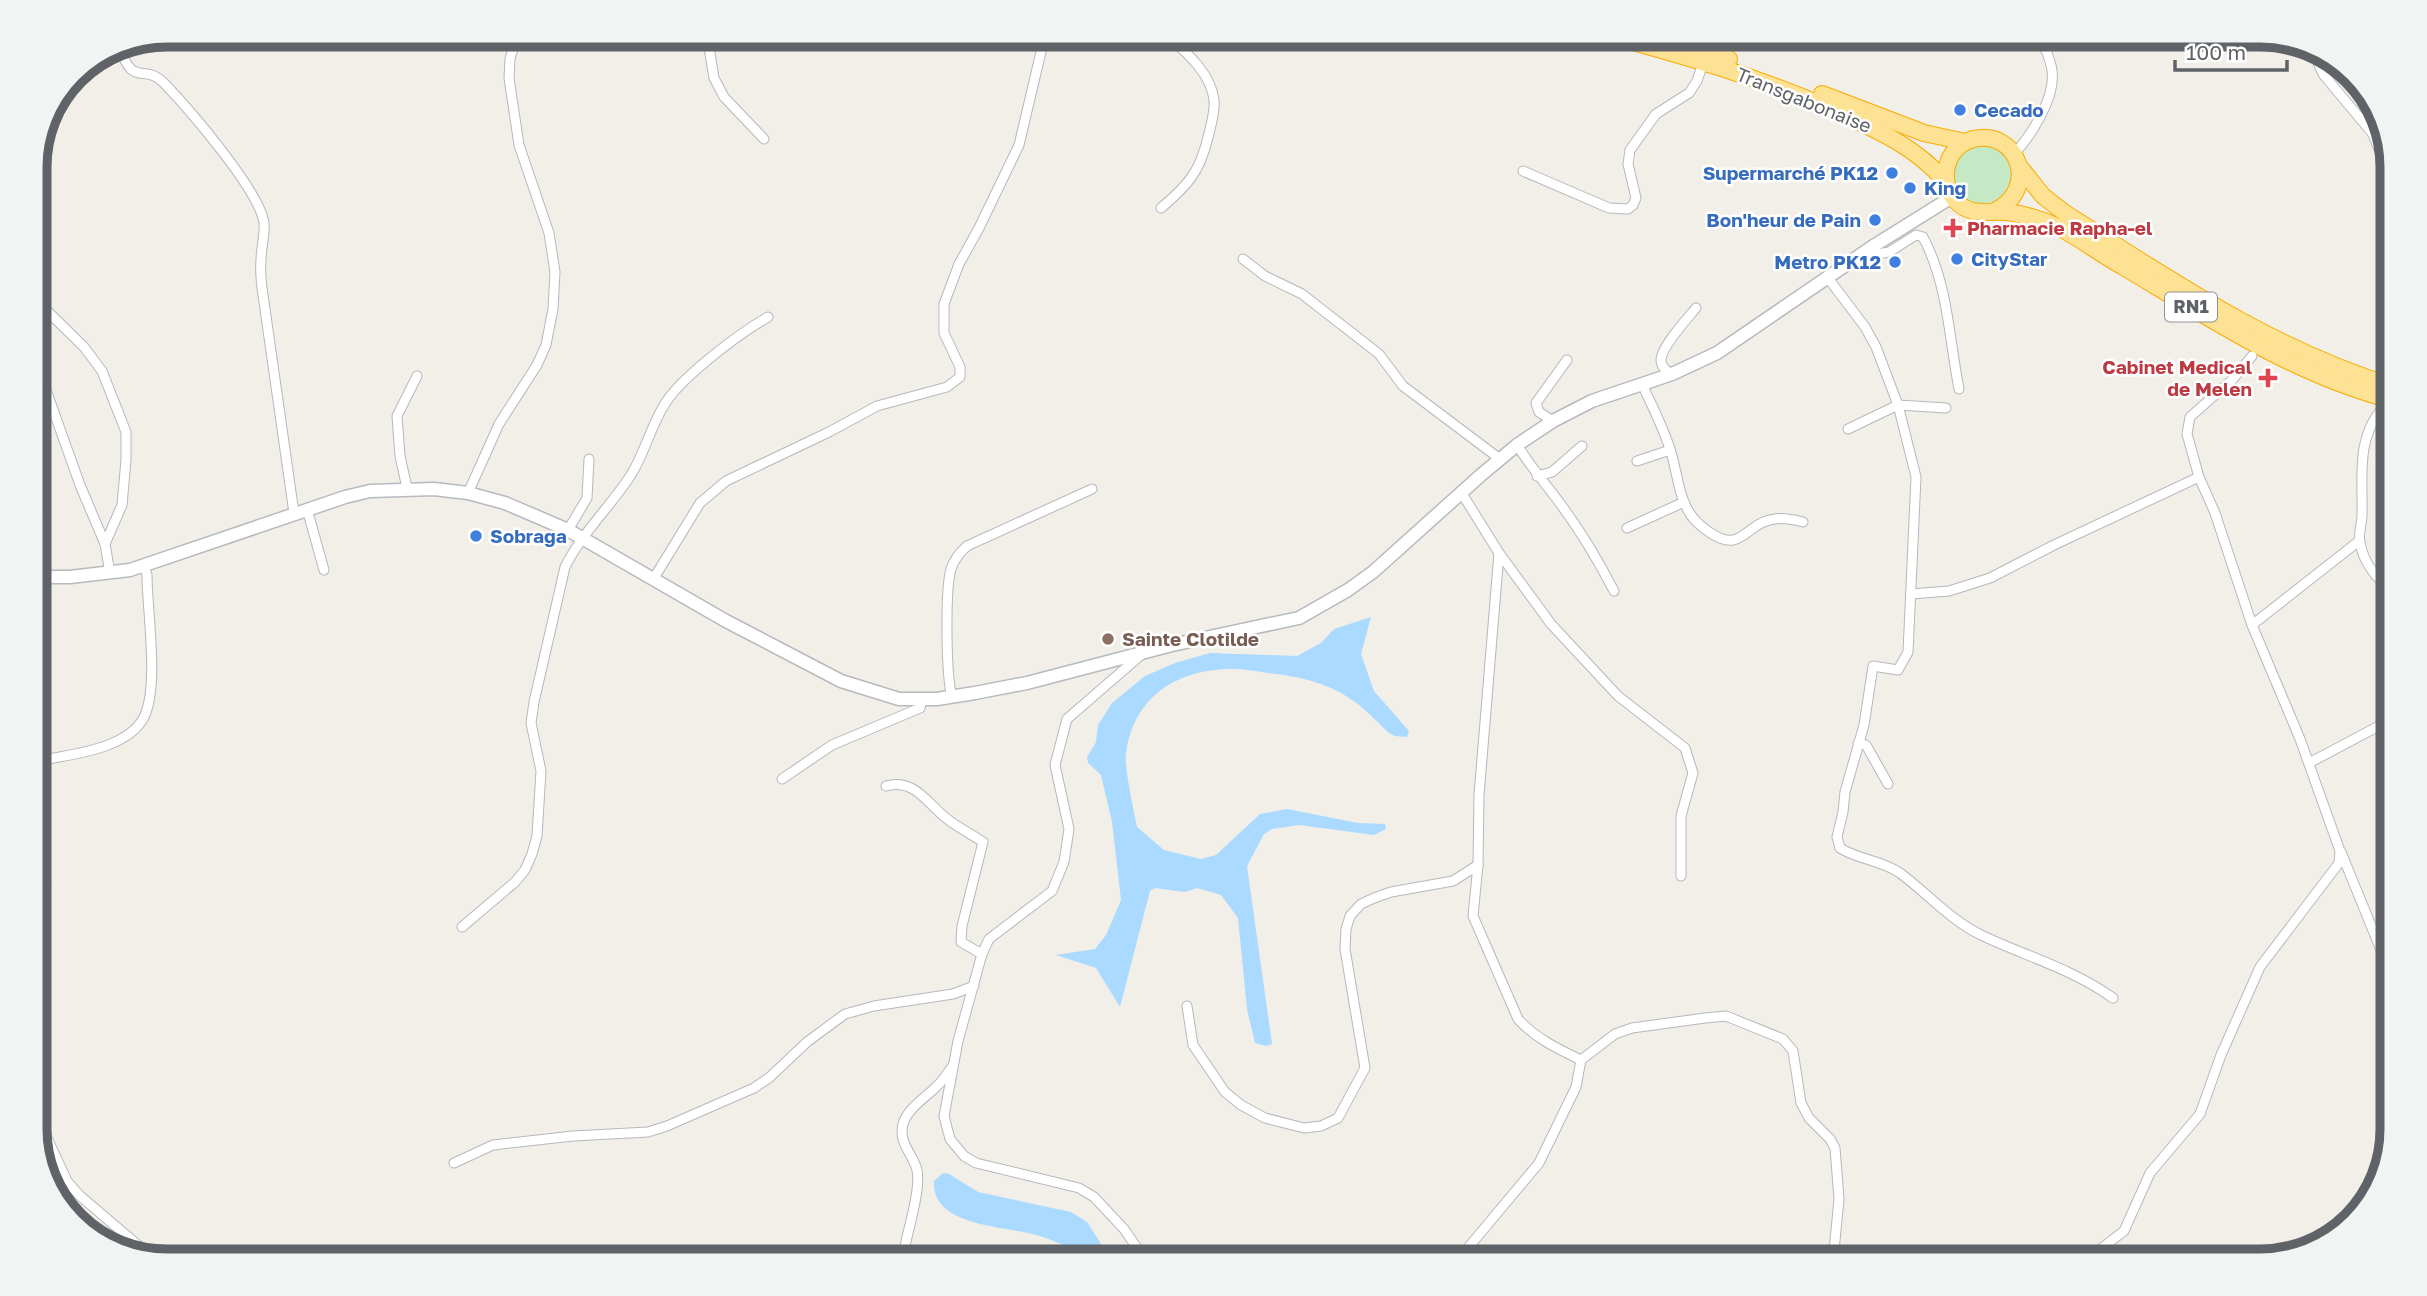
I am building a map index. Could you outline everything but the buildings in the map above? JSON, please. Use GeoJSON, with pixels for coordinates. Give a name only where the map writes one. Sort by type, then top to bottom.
{"type":"FeatureCollection","features":[{"type":"Feature","properties":{"kind":"highway","name":"Transgabonaise"},"geometry":{"type":"LineString","coordinates":[[1650,47],[1751,77],[1885,134],[1920,155],[1949,189]]}},
{"type":"Feature","properties":{"kind":"highway","name":"Transgabonaise"},"geometry":{"type":"LineString","coordinates":[[1690,47],[1757,68],[1924,133],[1965,142]]}},
{"type":"Feature","properties":{"kind":"highway"},"geometry":{"type":"LineString","coordinates":[[1992,139],[2008,147],[2017,160],[2021,177],[2018,189],[2013,199],[1993,212],[1970,211],[1960,205],[1949,189],[1945,172],[1951,155],[1965,142],[1992,139]]}},
{"type":"Feature","properties":{"kind":"highway","name":"RN1"},"geometry":{"type":"LineString","coordinates":[[2017,160],[2043,196],[2065,213],[2161,272],[2293,348],[2349,373],[2379,378]]}},
{"type":"Feature","properties":{"kind":"highway","name":"RN1"},"geometry":{"type":"LineString","coordinates":[[1993,212],[2030,217],[2057,227],[2220,325],[2325,378],[2379,402]]}},
{"type":"Feature","properties":{"kind":"street"},"geometry":{"type":"LineString","coordinates":[[468,493],[499,424],[537,365],[546,345],[553,309],[555,272],[550,233],[519,145],[509,78],[514,47]]}},
{"type":"Feature","properties":{"kind":"street"},"geometry":{"type":"LineString","coordinates":[[709,47],[714,78],[724,97],[764,139]]}},
{"type":"Feature","properties":{"kind":"street"},"geometry":{"type":"LineString","coordinates":[[654,578],[700,503],[726,481],[877,406],[956,383],[960,377],[960,367],[944,333],[944,304],[959,264],[1019,145],[1042,47]]}},
{"type":"Feature","properties":{"kind":"street"},"geometry":{"type":"LineString","coordinates":[[1161,208],[1197,173],[1204,156],[1214,112],[1214,99],[1196,62],[1180,47]]}},
{"type":"Feature","properties":{"kind":"street"},"geometry":{"type":"LineString","coordinates":[[2017,160],[2050,98],[2052,71],[2044,47]]}},
{"type":"Feature","properties":{"kind":"street"},"geometry":{"type":"LineString","coordinates":[[123,56],[131,71],[161,80],[194,114],[261,209],[264,235],[262,288],[294,513]]}},
{"type":"Feature","properties":{"kind":"street"},"geometry":{"type":"LineString","coordinates":[[1523,171],[1609,208],[1628,209],[1636,198],[1628,164],[1630,150],[1656,114],[1689,93],[1697,81],[1703,62]]}},
{"type":"Feature","properties":{"kind":"street"},"geometry":{"type":"LineString","coordinates":[[2318,63],[2323,74],[2373,134],[2377,144]]}},
{"type":"Feature","properties":{"kind":"street"},"geometry":{"type":"LineString","coordinates":[[48,576],[110,573],[144,566],[294,513],[370,491],[407,488],[468,493],[520,508],[568,530],[726,621],[841,681],[887,697],[952,697],[1027,683],[1143,653],[1298,618],[1348,590],[1373,572],[1500,459],[1553,421],[1592,401],[1696,365],[1740,339],[1828,278],[1949,189]]}},
{"type":"Feature","properties":{"kind":"street"},"geometry":{"type":"LineString","coordinates":[[1858,257],[1889,252],[1916,235],[1923,237],[1930,249],[1942,288],[1959,389]]}},
{"type":"Feature","properties":{"kind":"street"},"geometry":{"type":"LineString","coordinates":[[1243,259],[1265,276],[1302,294],[1379,354],[1403,386],[1500,459]]}},
{"type":"Feature","properties":{"kind":"street"},"geometry":{"type":"LineString","coordinates":[[1828,278],[1865,327],[1876,347],[1898,405],[1916,477],[1908,652],[1898,670],[1873,666],[1864,724],[1844,792],[1837,837],[1840,848],[1887,865],[1956,920],[1980,935],[2035,956],[2097,987],[2113,999]]}},
{"type":"Feature","properties":{"kind":"street"},"geometry":{"type":"LineString","coordinates":[[1672,374],[1663,367],[1661,360],[1664,350],[1696,308]]}},
{"type":"Feature","properties":{"kind":"street"},"geometry":{"type":"LineString","coordinates":[[48,312],[84,347],[102,371],[126,432],[122,505],[105,544]]}},
{"type":"Feature","properties":{"kind":"street"},"geometry":{"type":"LineString","coordinates":[[462,927],[515,882],[533,854],[537,836],[541,771],[531,723],[565,567],[574,549],[631,474],[663,406],[682,384],[740,333],[768,317]]}},
{"type":"Feature","properties":{"kind":"street"},"geometry":{"type":"LineString","coordinates":[[2252,356],[2233,379],[2190,417],[2187,434],[2199,477],[2215,513],[2252,625],[2380,947]]}},
{"type":"Feature","properties":{"kind":"street"},"geometry":{"type":"LineString","coordinates":[[1553,421],[1539,412],[1536,403],[1567,360]]}},
{"type":"Feature","properties":{"kind":"street"},"geometry":{"type":"LineString","coordinates":[[407,488],[400,456],[397,416],[417,376]]}},
{"type":"Feature","properties":{"kind":"street"},"geometry":{"type":"LineString","coordinates":[[1642,384],[1670,450],[1684,502],[1698,523],[1728,541],[1735,540],[1772,517],[1803,522]]}},
{"type":"Feature","properties":{"kind":"street"},"geometry":{"type":"LineString","coordinates":[[48,395],[80,485],[105,544],[110,573]]}},
{"type":"Feature","properties":{"kind":"street"},"geometry":{"type":"LineString","coordinates":[[1848,429],[1898,405],[1946,408]]}},
{"type":"Feature","properties":{"kind":"street"},"geometry":{"type":"LineString","coordinates":[[2379,414],[2370,424],[2363,450],[2359,541],[2379,580]]}},
{"type":"Feature","properties":{"kind":"street"},"geometry":{"type":"LineString","coordinates":[[1517,445],[1536,476],[1559,502],[1586,542],[1614,591]]}},
{"type":"Feature","properties":{"kind":"street"},"geometry":{"type":"LineString","coordinates":[[1536,476],[1552,472],[1582,446]]}},
{"type":"Feature","properties":{"kind":"street"},"geometry":{"type":"LineString","coordinates":[[1637,461],[1670,450]]}},
{"type":"Feature","properties":{"kind":"street"},"geometry":{"type":"LineString","coordinates":[[568,530],[587,498],[589,459]]}},
{"type":"Feature","properties":{"kind":"street"},"geometry":{"type":"LineString","coordinates":[[1911,594],[1949,592],[1990,578],[2199,477]]}},
{"type":"Feature","properties":{"kind":"street"},"geometry":{"type":"LineString","coordinates":[[952,697],[947,675],[950,575],[960,552],[967,546],[1092,489]]}},
{"type":"Feature","properties":{"kind":"street"},"geometry":{"type":"LineString","coordinates":[[1461,492],[1499,553],[1551,624],[1618,696],[1685,748],[1693,773],[1681,816],[1681,876]]}},
{"type":"Feature","properties":{"kind":"street"},"geometry":{"type":"LineString","coordinates":[[1627,528],[1684,502]]}},
{"type":"Feature","properties":{"kind":"street"},"geometry":{"type":"LineString","coordinates":[[307,509],[324,570]]}},
{"type":"Feature","properties":{"kind":"street"},"geometry":{"type":"LineString","coordinates":[[2252,625],[2359,541]]}},
{"type":"Feature","properties":{"kind":"street"},"geometry":{"type":"LineString","coordinates":[[1499,553],[1479,795],[1478,865],[1473,916],[1518,1019],[1540,1038],[1580,1060]]}},
{"type":"Feature","properties":{"kind":"street"},"geometry":{"type":"LineString","coordinates":[[48,759],[110,744],[130,733],[144,717],[151,690],[151,665],[147,576],[144,566]]}},
{"type":"Feature","properties":{"kind":"street"},"geometry":{"type":"LineString","coordinates":[[1138,1249],[1124,1229],[1094,1197],[1079,1188],[976,1163],[964,1156],[950,1139],[944,1116],[958,1041],[982,954],[989,939],[1052,891],[1064,862],[1069,829],[1055,765],[1067,719],[1143,653]]}},
{"type":"Feature","properties":{"kind":"street"},"geometry":{"type":"LineString","coordinates":[[782,779],[832,745],[920,708],[922,699]]}},
{"type":"Feature","properties":{"kind":"street"},"geometry":{"type":"LineString","coordinates":[[2309,763],[2380,726]]}},
{"type":"Feature","properties":{"kind":"street"},"geometry":{"type":"LineString","coordinates":[[1858,743],[1866,745],[1888,784]]}},
{"type":"Feature","properties":{"kind":"street"},"geometry":{"type":"LineString","coordinates":[[887,786],[894,784],[913,788],[946,818],[983,842],[962,926],[961,942],[982,954]]}},
{"type":"Feature","properties":{"kind":"street"},"geometry":{"type":"LineString","coordinates":[[2101,1249],[2124,1231],[2150,1173],[2200,1114],[2221,1055],[2260,967],[2339,863],[2340,851]]}},
{"type":"Feature","properties":{"kind":"street"},"geometry":{"type":"LineString","coordinates":[[1186,1006],[1193,1045],[1225,1092],[1241,1105],[1265,1118],[1304,1128],[1330,1122],[1338,1118],[1365,1068],[1345,950],[1350,916],[1361,904],[1374,898],[1391,892],[1453,881],[1478,865]]}},
{"type":"Feature","properties":{"kind":"street"},"geometry":{"type":"LineString","coordinates":[[454,1163],[493,1145],[573,1136],[648,1132],[667,1126],[754,1088],[807,1042],[845,1014],[874,1006],[953,994],[974,986]]}},
{"type":"Feature","properties":{"kind":"street"},"geometry":{"type":"LineString","coordinates":[[1467,1249],[1539,1163],[1576,1087],[1580,1060],[1615,1034],[1632,1028],[1726,1016],[1783,1039],[1793,1051],[1801,1103],[1809,1118],[1830,1139],[1835,1148],[1839,1199],[1834,1249]]}},
{"type":"Feature","properties":{"kind":"street"},"geometry":{"type":"LineString","coordinates":[[904,1249],[918,1174],[914,1160],[901,1137],[903,1125],[908,1112],[940,1083],[953,1064]]}},
{"type":"Feature","properties":{"kind":"street"},"geometry":{"type":"LineString","coordinates":[[49,1142],[67,1181],[79,1195],[138,1245]]}},
{"type":"Feature","properties":{"kind":"green space"},"geometry":{"type":"Polygon","coordinates":[[[1983,146],[2004,154],[2012,175],[2004,196],[1983,204],[1962,196],[1954,175],[1962,154],[1983,146]]]}},
{"type":"Feature","properties":{"kind":"water"},"geometry":{"type":"Polygon","coordinates":[[[1371,617],[1361,654],[1374,691],[1409,731],[1407,737],[1389,733],[1355,702],[1321,684],[1289,676],[1231,669],[1189,675],[1173,682],[1147,703],[1130,734],[1126,760],[1137,827],[1164,850],[1201,859],[1216,855],[1260,814],[1287,809],[1358,823],[1385,824],[1386,829],[1374,835],[1299,825],[1272,829],[1264,834],[1247,866],[1272,1044],[1266,1046],[1255,1043],[1247,1009],[1238,918],[1221,895],[1197,888],[1185,892],[1155,888],[1150,891],[1120,1007],[1096,968],[1056,955],[1095,949],[1106,935],[1121,900],[1112,822],[1101,775],[1088,763],[1087,757],[1096,742],[1098,725],[1112,703],[1145,676],[1175,663],[1210,653],[1297,656],[1321,643],[1334,629],[1371,617]]]}},
{"type":"Feature","properties":{"kind":"water"},"geometry":{"type":"Polygon","coordinates":[[[943,1173],[949,1174],[978,1192],[1071,1212],[1087,1222],[1104,1249],[1070,1249],[1040,1236],[958,1216],[945,1208],[936,1196],[934,1181],[943,1173]]]}},
{"type":"Feature","properties":{"kind":"place","name":"Cecado"},"geometry":{"type":"Point","coordinates":[1960,110]}},
{"type":"Feature","properties":{"kind":"place","name":"Supermarché PK12"},"geometry":{"type":"Point","coordinates":[1892,173]}},
{"type":"Feature","properties":{"kind":"place","name":"King"},"geometry":{"type":"Point","coordinates":[1910,188]}},
{"type":"Feature","properties":{"kind":"place","name":"Bon'heur de Pain"},"geometry":{"type":"Point","coordinates":[1875,220]}},
{"type":"Feature","properties":{"kind":"place","name":"Pharmacie Rapha-el"},"geometry":{"type":"Point","coordinates":[1953,228]}},
{"type":"Feature","properties":{"kind":"place","name":"CityStar"},"geometry":{"type":"Point","coordinates":[1957,259]}},
{"type":"Feature","properties":{"kind":"place","name":"Metro PK12"},"geometry":{"type":"Point","coordinates":[1895,262]}},
{"type":"Feature","properties":{"kind":"place","name":"Cabinet Medical de Melen"},"geometry":{"type":"Point","coordinates":[2268,378]}},
{"type":"Feature","properties":{"kind":"place","name":"Sobraga"},"geometry":{"type":"Point","coordinates":[476,536]}},
{"type":"Feature","properties":{"kind":"place","name":"Sainte Clotilde"},"geometry":{"type":"Point","coordinates":[1108,639]}}]}
